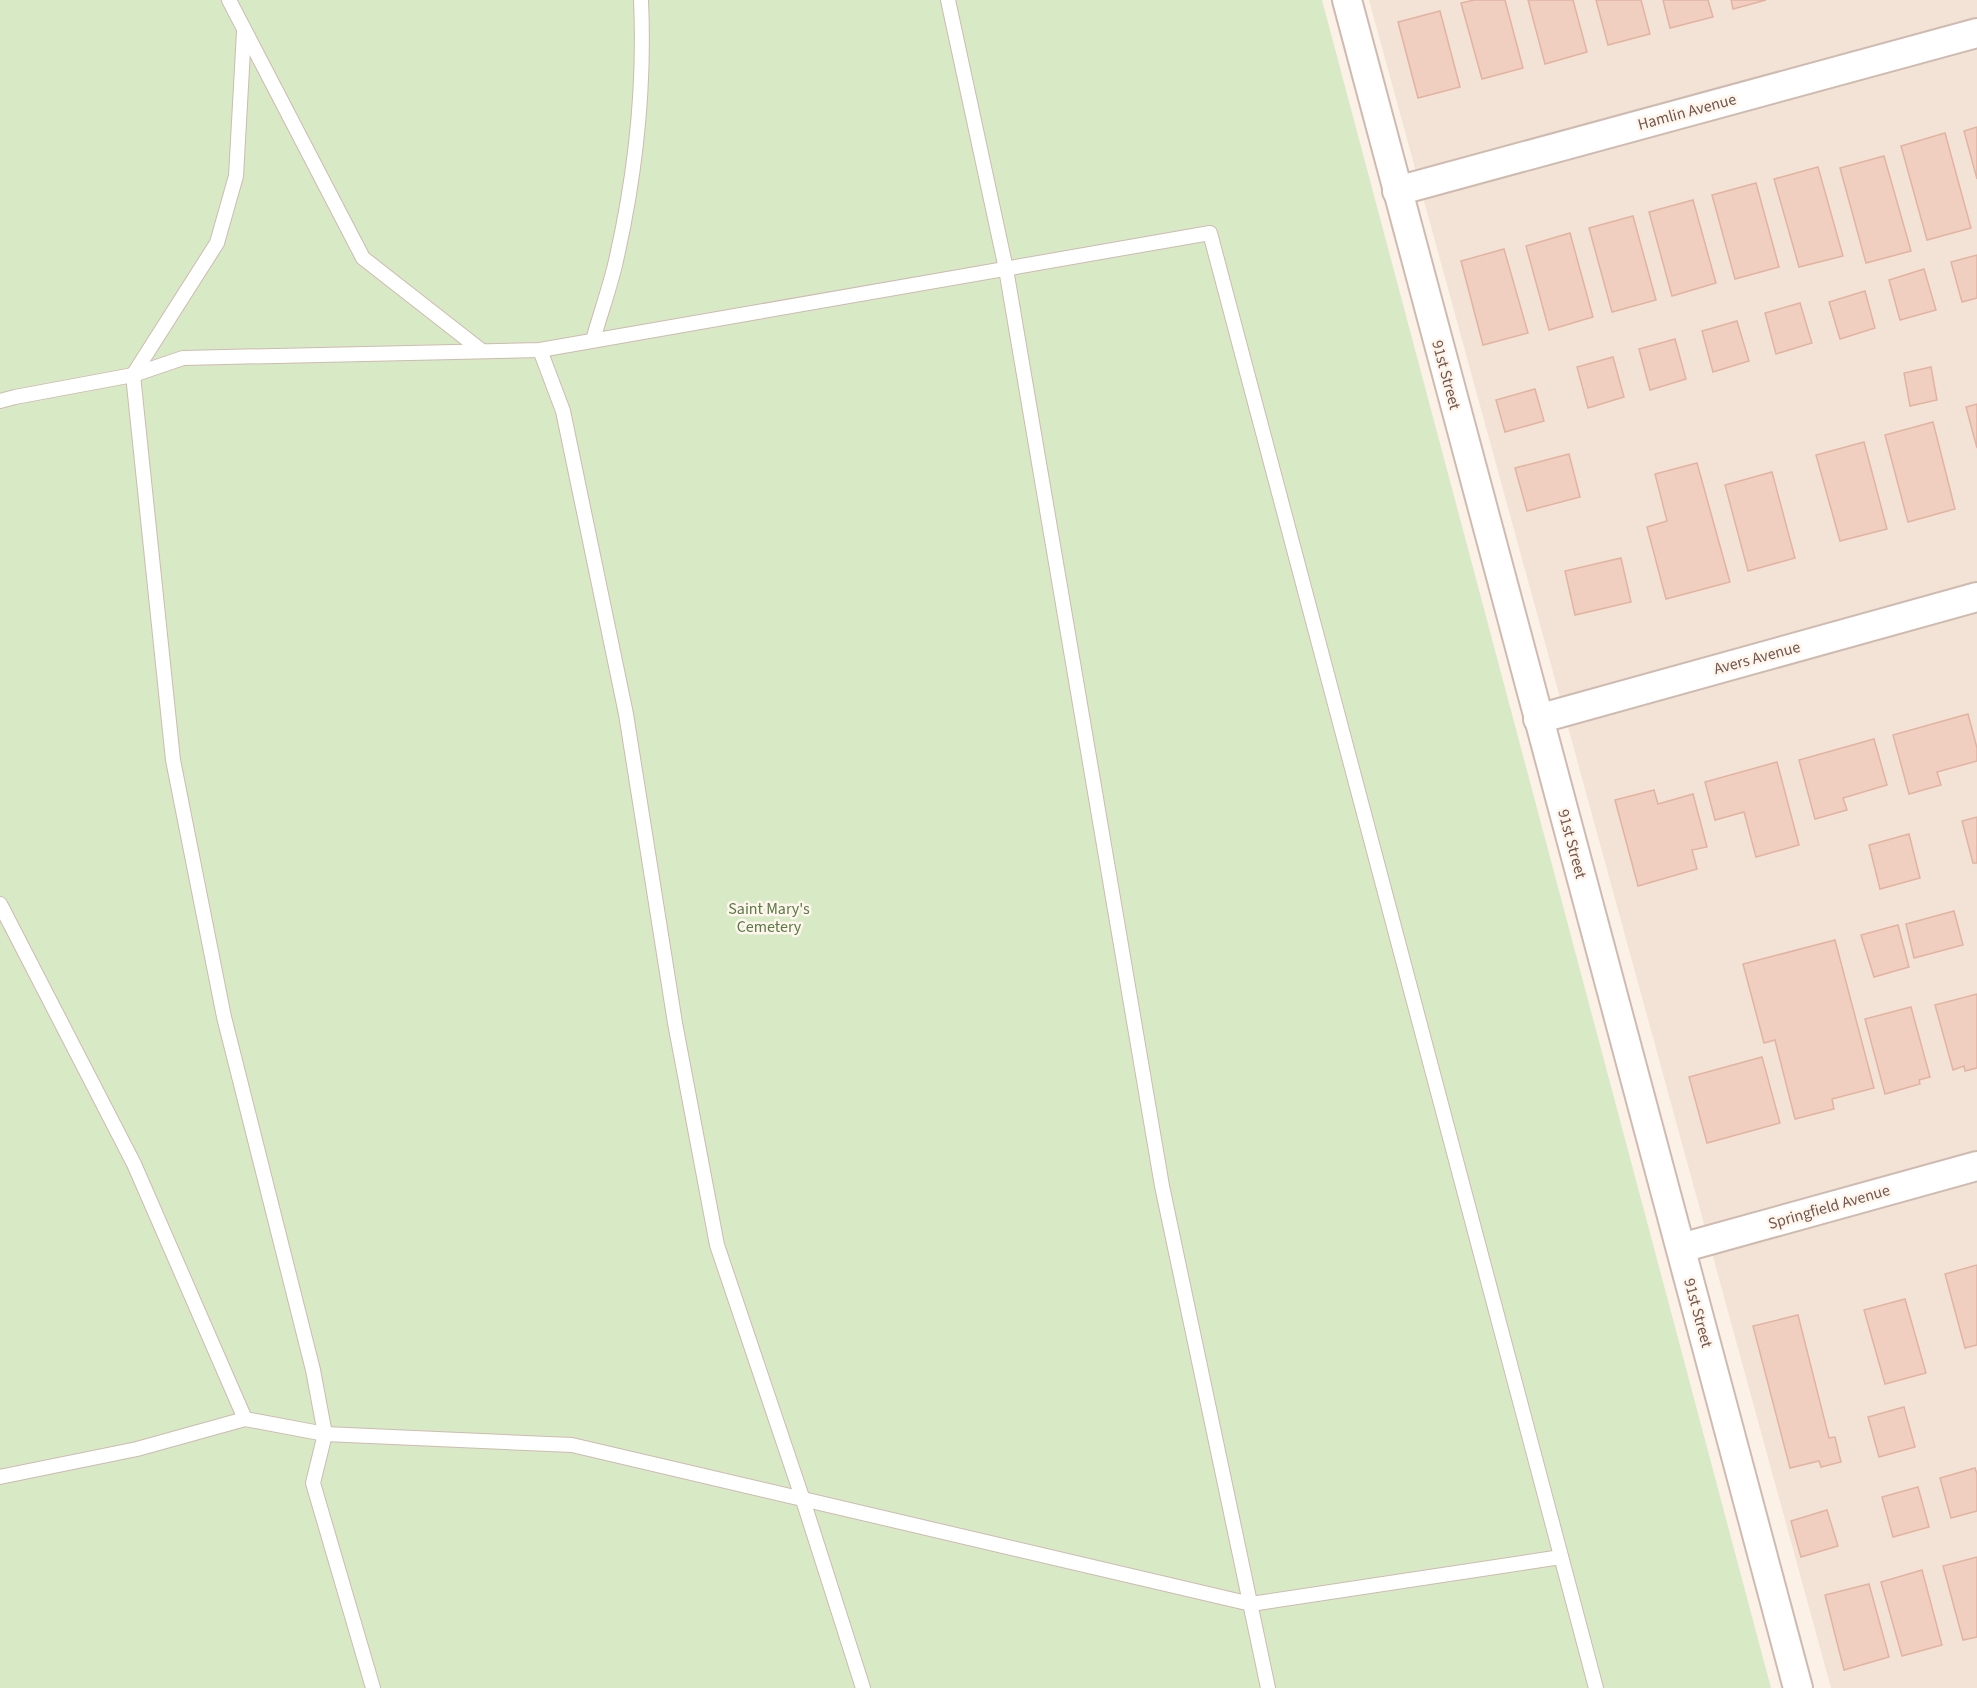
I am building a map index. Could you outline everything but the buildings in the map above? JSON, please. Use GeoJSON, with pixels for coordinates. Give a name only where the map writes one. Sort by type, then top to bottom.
{"type":"FeatureCollection","features":[{"type":"Feature","properties":{"kind":"street","name":"91st Street"},"geometry":{"type":"LineString","coordinates":[[1347,0],[1797,1688]]}},
{"type":"Feature","properties":{"kind":"street","name":"Hamlin Avenue"},"geometry":{"type":"LineString","coordinates":[[1397,191],[1977,33]]}},
{"type":"Feature","properties":{"kind":"street","name":"Avers Avenue"},"geometry":{"type":"LineString","coordinates":[[1538,719],[1977,597]]}},
{"type":"Feature","properties":{"kind":"street","name":"Springfield Avenue"},"geometry":{"type":"LineString","coordinates":[[1681,1248],[1977,1166]]}},
{"type":"Feature","properties":{"kind":"lane"},"geometry":{"type":"LineString","coordinates":[[229,0],[363,258],[482,351]]}},
{"type":"Feature","properties":{"kind":"lane"},"geometry":{"type":"LineString","coordinates":[[593,340],[615,265],[634,162],[643,38],[641,0]]}},
{"type":"Feature","properties":{"kind":"lane"},"geometry":{"type":"LineString","coordinates":[[948,0],[1006,269],[1162,1186],[1268,1688]]}},
{"type":"Feature","properties":{"kind":"lane"},"geometry":{"type":"LineString","coordinates":[[244,32],[236,176],[217,243],[133,375],[173,760],[224,1017],[313,1370],[325,1434],[313,1483],[373,1688]]}},
{"type":"Feature","properties":{"kind":"lane"},"geometry":{"type":"LineString","coordinates":[[0,401],[133,375],[183,358],[540,350],[1210,234],[1596,1688]]}},
{"type":"Feature","properties":{"kind":"lane"},"geometry":{"type":"LineString","coordinates":[[540,350],[563,411],[626,714],[675,1023],[717,1245],[803,1500],[863,1688]]}},
{"type":"Feature","properties":{"kind":"lane"},"geometry":{"type":"LineString","coordinates":[[0,395],[15,397]]}},
{"type":"Feature","properties":{"kind":"lane"},"geometry":{"type":"LineString","coordinates":[[0,904],[134,1164],[245,1419]]}},
{"type":"Feature","properties":{"kind":"lane"},"geometry":{"type":"LineString","coordinates":[[0,1477],[137,1449],[245,1419],[325,1434],[572,1445],[1251,1604],[1562,1557]]}},
{"type":"Feature","properties":{"kind":"shaded area"},"geometry":{"type":"Polygon","coordinates":[[[1369,0],[1977,0],[1977,1688],[1831,1688],[1369,0]]]}},
{"type":"Feature","properties":{"kind":"green space","name":"Saint Mary's Cemetery"},"geometry":{"type":"Polygon","coordinates":[[[0,0],[1322,0],[1771,1688],[0,1688],[0,0]]]}}]}
